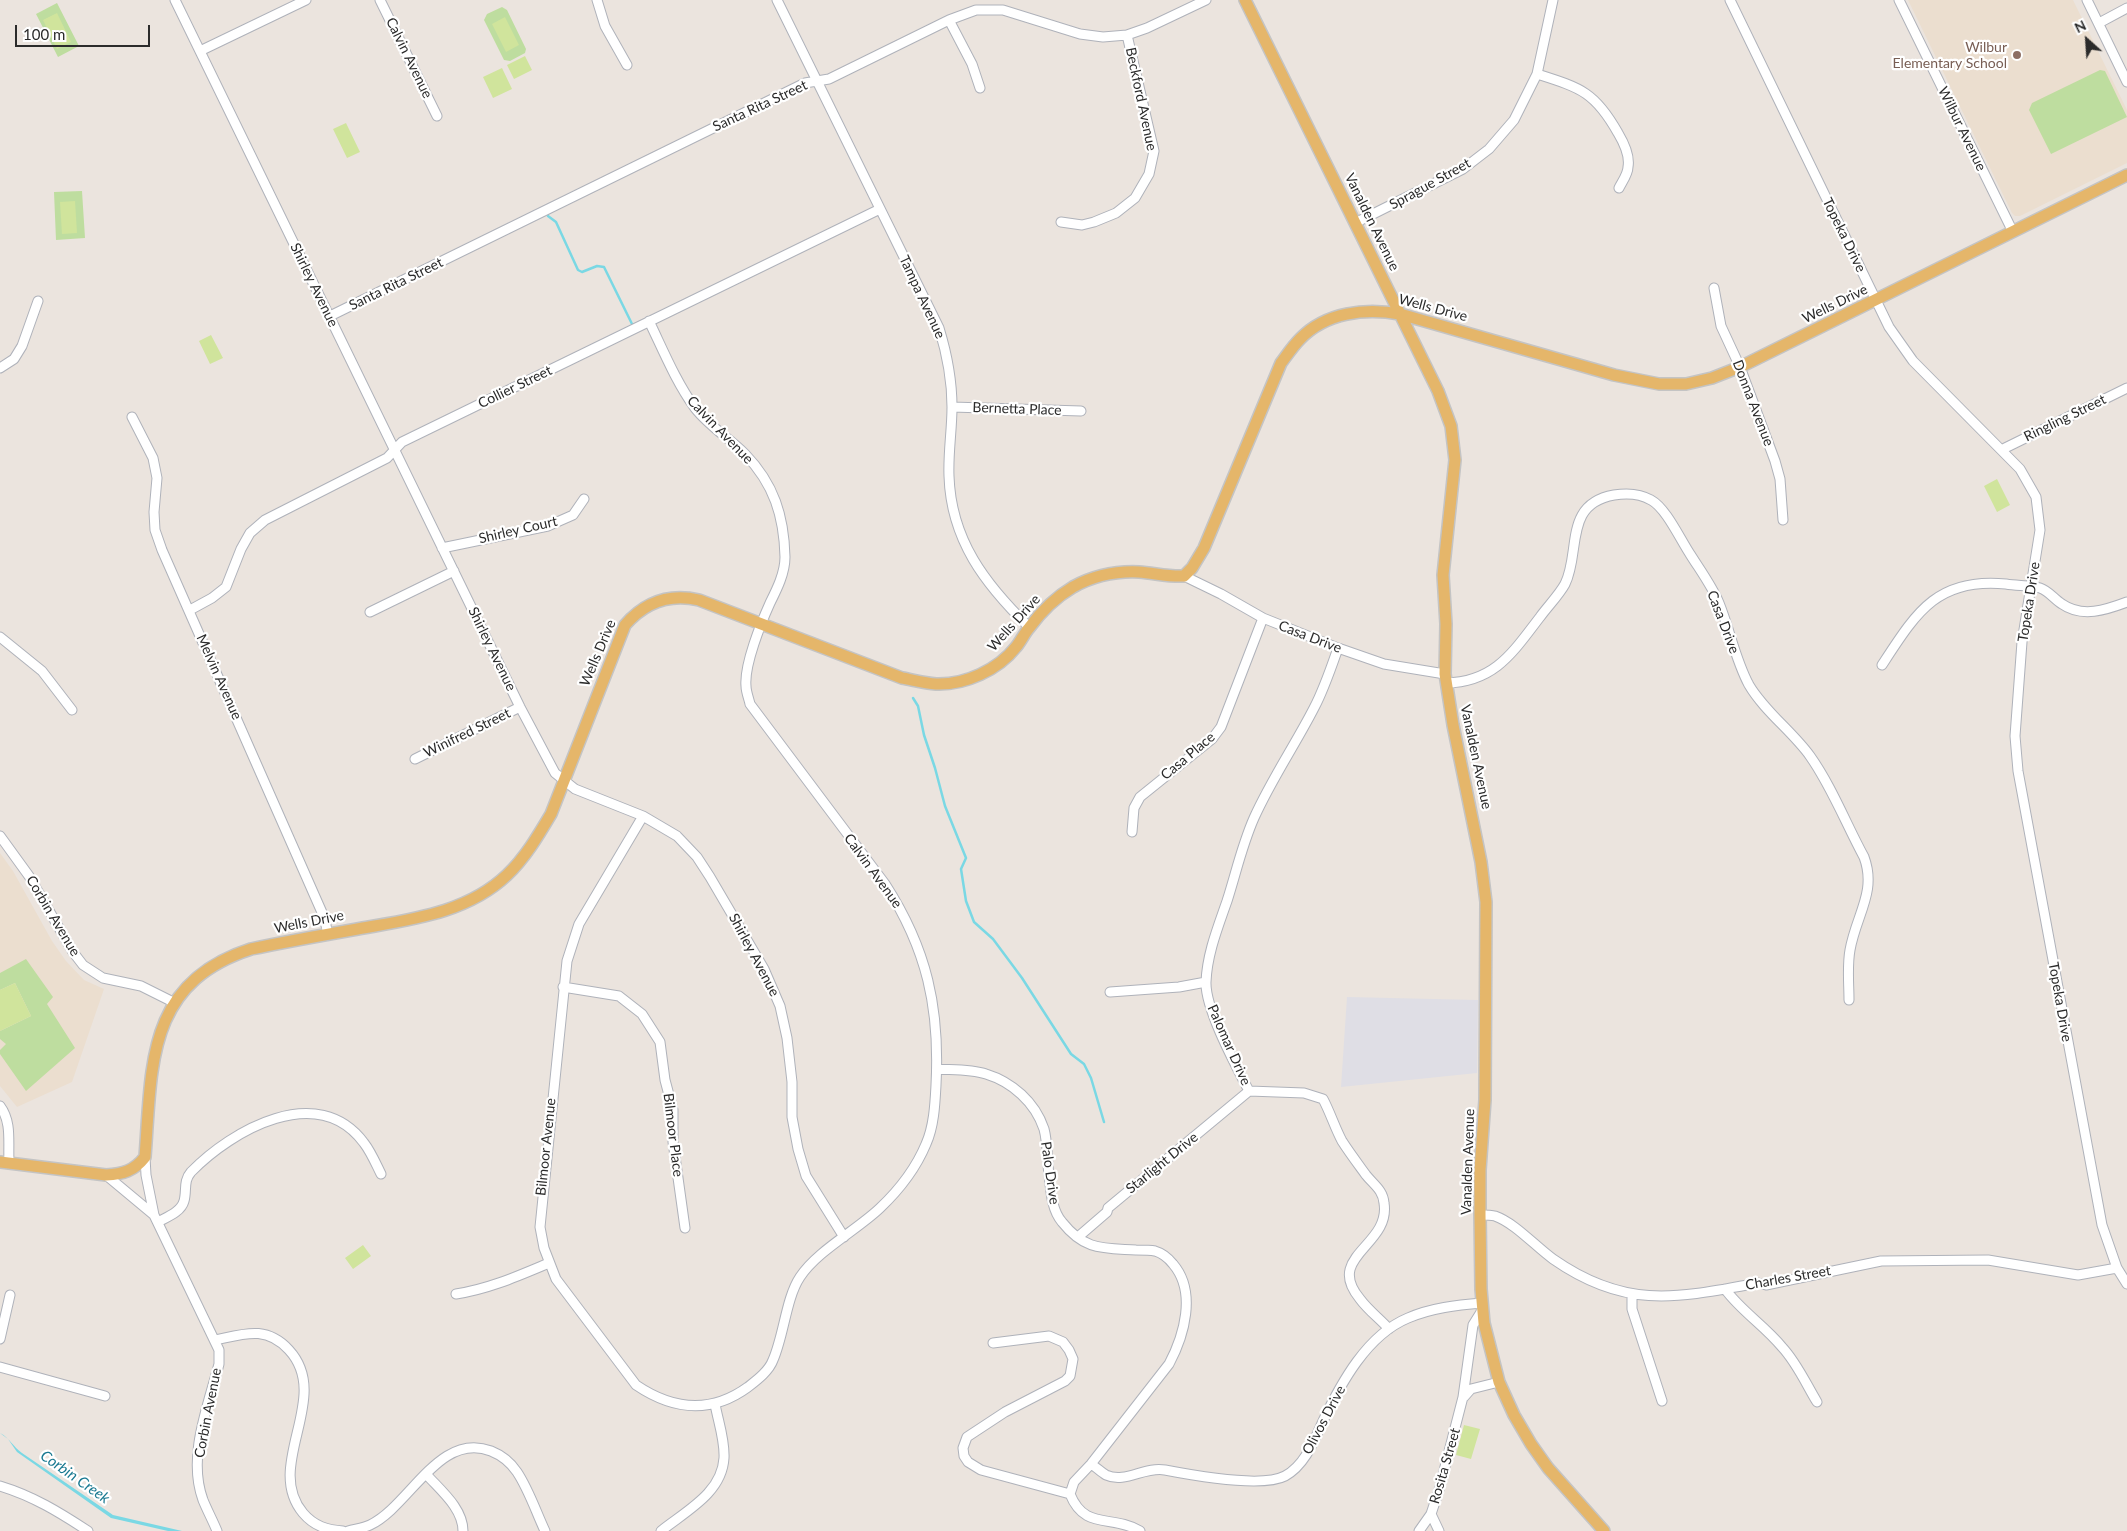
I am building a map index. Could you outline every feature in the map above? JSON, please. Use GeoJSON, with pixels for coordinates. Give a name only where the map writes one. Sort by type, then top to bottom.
{"type":"FeatureCollection","features":[{"type":"Feature","properties":{"kind":"main road","name":"Vanalden Avenue"},"geometry":{"type":"LineString","coordinates":[[1246,0],[1438,391],[1452,426],[1455,460],[1443,576],[1446,624],[1445,679],[1480,854],[1486,902],[1485,1100],[1480,1170],[1482,1306],[1490,1350],[1499,1382],[1514,1416],[1548,1468],[1604,1531]]}},
{"type":"Feature","properties":{"kind":"main road","name":"Wells Drive"},"geometry":{"type":"LineString","coordinates":[[145,1157],[152,1066],[156,1044],[173,1002],[204,972],[233,955],[251,949],[425,917],[455,907],[491,888],[506,876],[534,843],[551,814],[619,637],[625,625],[643,608],[669,597],[689,598],[902,678],[935,684],[956,683],[984,673],[1000,662],[1016,648],[1029,627],[1055,600],[1073,587],[1096,578],[1118,573],[1139,572],[1184,576],[1192,568],[1204,548],[1281,363],[1300,339],[1317,325],[1337,316],[1359,311],[1384,311],[1400,314],[1614,375],[1659,384],[1686,384],[1712,378],[1740,367],[2127,175]]}},
{"type":"Feature","properties":{"kind":"main road"},"geometry":{"type":"LineString","coordinates":[[4,1162],[106,1175],[121,1174],[131,1170],[145,1157]]}},
{"type":"Feature","properties":{"kind":"street","name":"Shirley Avenue"},"geometry":{"type":"LineString","coordinates":[[175,0],[520,707],[555,773],[575,789],[643,816],[677,836],[697,857],[764,969],[780,1006],[787,1038],[792,1082],[792,1117],[798,1150],[810,1183],[844,1237]]}},
{"type":"Feature","properties":{"kind":"street"},"geometry":{"type":"LineString","coordinates":[[200,51],[306,0]]}},
{"type":"Feature","properties":{"kind":"street","name":"Calvin Avenue"},"geometry":{"type":"LineString","coordinates":[[380,0],[437,116]]}},
{"type":"Feature","properties":{"kind":"street"},"geometry":{"type":"LineString","coordinates":[[597,0],[605,26],[627,65]]}},
{"type":"Feature","properties":{"kind":"street","name":"Tampa Avenue"},"geometry":{"type":"LineString","coordinates":[[777,0],[938,328],[948,360],[952,407],[950,494],[961,536],[974,563],[985,578],[1029,627]]}},
{"type":"Feature","properties":{"kind":"street","name":"Santa Rita Street"},"geometry":{"type":"LineString","coordinates":[[330,316],[805,83],[829,79],[949,20],[976,10],[1003,10],[1080,34],[1103,37],[1127,35],[1147,28],[1206,0]]}},
{"type":"Feature","properties":{"kind":"street","name":"Sprague Street"},"geometry":{"type":"LineString","coordinates":[[1355,223],[1463,169],[1488,149],[1514,120],[1537,74],[1553,0]]}},
{"type":"Feature","properties":{"kind":"street","name":"Topeka Drive"},"geometry":{"type":"LineString","coordinates":[[1730,0],[1889,327],[1913,361],[2020,469],[2036,497],[2040,530],[2022,642],[2015,736],[2018,771],[2102,1225],[2118,1268],[2127,1284]]}},
{"type":"Feature","properties":{"kind":"street","name":"Wilbur Avenue"},"geometry":{"type":"LineString","coordinates":[[1899,0],[2013,232]]}},
{"type":"Feature","properties":{"kind":"street"},"geometry":{"type":"LineString","coordinates":[[2087,0],[2127,82]]}},
{"type":"Feature","properties":{"kind":"street"},"geometry":{"type":"LineString","coordinates":[[2098,23],[2127,8]]}},
{"type":"Feature","properties":{"kind":"street"},"geometry":{"type":"LineString","coordinates":[[949,20],[972,64],[980,88]]}},
{"type":"Feature","properties":{"kind":"street","name":"Beckford Avenue"},"geometry":{"type":"LineString","coordinates":[[1061,222],[1082,225],[1116,213],[1135,198],[1149,174],[1154,151],[1127,35]]}},
{"type":"Feature","properties":{"kind":"street"},"geometry":{"type":"LineString","coordinates":[[1537,74],[1568,84],[1586,93],[1605,111],[1627,152],[1628,167],[1620,188]]}},
{"type":"Feature","properties":{"kind":"street","name":"Collier Street"},"geometry":{"type":"LineString","coordinates":[[190,610],[212,598],[226,587],[241,549],[250,533],[265,520],[387,458],[402,442],[880,209]]}},
{"type":"Feature","properties":{"kind":"street","name":"Donna Avenue"},"geometry":{"type":"LineString","coordinates":[[1714,288],[1721,326],[1740,367],[1775,461],[1780,479],[1783,520]]}},
{"type":"Feature","properties":{"kind":"street"},"geometry":{"type":"LineString","coordinates":[[0,368],[14,359],[22,346],[38,302]]}},
{"type":"Feature","properties":{"kind":"street","name":"Calvin Avenue"},"geometry":{"type":"LineString","coordinates":[[649,321],[684,391],[696,409],[744,454],[762,475],[776,499],[784,529],[785,560],[780,583],[761,624],[747,670],[746,687],[750,704],[885,884],[903,912],[916,941],[928,976],[935,1016],[936,1069],[934,1110],[926,1143],[910,1174],[880,1208],[811,1264],[800,1277],[792,1294],[783,1334],[772,1362],[757,1380],[744,1390],[715,1404]]}},
{"type":"Feature","properties":{"kind":"street","name":"Ringling Street"},"geometry":{"type":"LineString","coordinates":[[2002,449],[2127,388]]}},
{"type":"Feature","properties":{"kind":"street","name":"Bernetta Place"},"geometry":{"type":"LineString","coordinates":[[952,407],[1081,410]]}},
{"type":"Feature","properties":{"kind":"street","name":"Melvin Avenue"},"geometry":{"type":"LineString","coordinates":[[132,417],[153,458],[158,478],[154,512],[155,530],[162,550],[324,917],[328,934]]}},
{"type":"Feature","properties":{"kind":"street","name":"Casa Drive"},"geometry":{"type":"LineString","coordinates":[[1184,576],[1263,618],[1338,648],[1384,664],[1445,679],[1474,680],[1485,675],[1510,655],[1565,584],[1574,534],[1579,520],[1588,508],[1603,498],[1627,493],[1640,495],[1659,506],[1719,603],[1735,655],[1758,700],[1810,756],[1864,856],[1869,870],[1869,890],[1850,950],[1849,1000]]}},
{"type":"Feature","properties":{"kind":"street","name":"Shirley Court"},"geometry":{"type":"LineString","coordinates":[[442,548],[548,526],[573,515],[584,499]]}},
{"type":"Feature","properties":{"kind":"street"},"geometry":{"type":"LineString","coordinates":[[370,612],[454,571]]}},
{"type":"Feature","properties":{"kind":"street"},"geometry":{"type":"LineString","coordinates":[[1882,665],[1909,623],[1919,612],[1936,598],[1970,584],[1989,583],[2040,588],[2067,608],[2081,612],[2098,611],[2127,602]]}},
{"type":"Feature","properties":{"kind":"street","name":"Casa Place"},"geometry":{"type":"LineString","coordinates":[[1132,832],[1134,808],[1140,797],[1212,739],[1221,727],[1263,618]]}},
{"type":"Feature","properties":{"kind":"street"},"geometry":{"type":"LineString","coordinates":[[0,637],[42,670],[72,710]]}},
{"type":"Feature","properties":{"kind":"street","name":"Palomar Drive"},"geometry":{"type":"LineString","coordinates":[[1338,648],[1315,706],[1288,757],[1273,778],[1254,818],[1243,846],[1211,948],[1206,982],[1212,1013],[1249,1091],[1304,1093],[1324,1099],[1342,1140],[1366,1175],[1382,1192],[1385,1214],[1384,1223],[1378,1233],[1358,1252],[1349,1270],[1351,1284],[1358,1298],[1390,1329]]}},
{"type":"Feature","properties":{"kind":"street","name":"Winifred Street"},"geometry":{"type":"LineString","coordinates":[[414,758],[520,707]]}},
{"type":"Feature","properties":{"kind":"street","name":"Bilmoor Avenue"},"geometry":{"type":"LineString","coordinates":[[643,816],[580,924],[567,961],[540,1208],[540,1227],[549,1263],[563,1290],[636,1385],[651,1395],[670,1403],[688,1406],[715,1404]]}},
{"type":"Feature","properties":{"kind":"street","name":"Corbin Avenue"},"geometry":{"type":"LineString","coordinates":[[0,836],[29,876],[73,952],[83,965],[103,978],[147,988],[173,1002]]}},
{"type":"Feature","properties":{"kind":"street"},"geometry":{"type":"LineString","coordinates":[[1110,992],[1180,987],[1206,982]]}},
{"type":"Feature","properties":{"kind":"street","name":"Bilmoor Place"},"geometry":{"type":"LineString","coordinates":[[563,987],[619,996],[642,1014],[660,1042],[665,1080],[673,1110],[673,1142],[685,1228]]}},
{"type":"Feature","properties":{"kind":"street","name":"Palo Drive"},"geometry":{"type":"LineString","coordinates":[[936,1069],[984,1073],[1009,1083],[1030,1101],[1044,1128],[1051,1196],[1061,1221],[1078,1238],[1096,1248],[1156,1251],[1168,1258],[1179,1271],[1187,1295],[1185,1315],[1177,1349],[1169,1364],[1091,1464],[1074,1482],[1070,1494]]}},
{"type":"Feature","properties":{"kind":"street","name":"Starlight Drive"},"geometry":{"type":"LineString","coordinates":[[1078,1238],[1116,1202],[1249,1091]]}},
{"type":"Feature","properties":{"kind":"street"},"geometry":{"type":"LineString","coordinates":[[0,1106],[8,1126],[4,1162]]}},
{"type":"Feature","properties":{"kind":"street"},"geometry":{"type":"LineString","coordinates":[[156,1219],[182,1206],[187,1179],[215,1150],[238,1134],[292,1114],[310,1113],[336,1119],[352,1130],[364,1143],[380,1174]]}},
{"type":"Feature","properties":{"kind":"street","name":"Corbin Avenue"},"geometry":{"type":"LineString","coordinates":[[145,1157],[146,1175],[156,1219],[219,1350],[218,1364],[198,1453],[198,1479],[202,1499],[217,1531]]}},
{"type":"Feature","properties":{"kind":"street","name":"Corbin Avenue"},"geometry":{"type":"LineString","coordinates":[[106,1175],[156,1219]]}},
{"type":"Feature","properties":{"kind":"street","name":"Charles Street"},"geometry":{"type":"LineString","coordinates":[[1480,1215],[1495,1216],[1506,1222],[1553,1259],[1574,1272],[1613,1289],[1650,1297],[1674,1297],[1758,1283],[1766,1285],[1881,1261],[1988,1260],[2078,1275],[2118,1268]]}},
{"type":"Feature","properties":{"kind":"street"},"geometry":{"type":"LineString","coordinates":[[456,1294],[477,1291],[496,1285],[549,1263]]}},
{"type":"Feature","properties":{"kind":"street"},"geometry":{"type":"LineString","coordinates":[[1725,1289],[1733,1300],[1783,1347],[1817,1402]]}},
{"type":"Feature","properties":{"kind":"street"},"geometry":{"type":"LineString","coordinates":[[1632,1294],[1632,1309],[1662,1401]]}},
{"type":"Feature","properties":{"kind":"street"},"geometry":{"type":"LineString","coordinates":[[0,1339],[10,1295]]}},
{"type":"Feature","properties":{"kind":"street","name":"Olivos Drive"},"geometry":{"type":"LineString","coordinates":[[1091,1464],[1107,1475],[1126,1477],[1156,1468],[1253,1481],[1266,1481],[1284,1476],[1300,1463],[1309,1450],[1328,1409],[1356,1363],[1390,1329],[1409,1318],[1444,1308],[1482,1306]]}},
{"type":"Feature","properties":{"kind":"street","name":"Rosita Street"},"geometry":{"type":"LineString","coordinates":[[1419,1531],[1431,1514],[1463,1398],[1473,1325],[1482,1306]]}},
{"type":"Feature","properties":{"kind":"street"},"geometry":{"type":"LineString","coordinates":[[215,1340],[241,1333],[260,1333],[281,1342],[296,1357],[304,1376],[305,1397],[289,1474],[290,1489],[298,1506],[309,1519],[325,1529],[343,1531]]}},
{"type":"Feature","properties":{"kind":"street"},"geometry":{"type":"LineString","coordinates":[[993,1343],[1049,1336],[1058,1339],[1069,1350],[1073,1359],[1072,1370],[1065,1381],[1006,1412],[967,1437],[963,1448],[964,1456],[968,1462],[981,1470],[1070,1494],[1080,1512],[1091,1519],[1123,1524],[1140,1531]]}},
{"type":"Feature","properties":{"kind":"street"},"geometry":{"type":"LineString","coordinates":[[0,1367],[106,1396]]}},
{"type":"Feature","properties":{"kind":"street"},"geometry":{"type":"LineString","coordinates":[[1463,1398],[1471,1389],[1499,1382]]}},
{"type":"Feature","properties":{"kind":"street"},"geometry":{"type":"LineString","coordinates":[[661,1531],[706,1496],[721,1475],[724,1457],[715,1404]]}},
{"type":"Feature","properties":{"kind":"street"},"geometry":{"type":"LineString","coordinates":[[348,1531],[371,1525],[391,1510],[438,1461],[452,1453],[468,1448],[484,1448],[497,1453],[517,1471],[545,1531]]}},
{"type":"Feature","properties":{"kind":"street"},"geometry":{"type":"LineString","coordinates":[[426,1474],[452,1503],[459,1514],[463,1531]]}},
{"type":"Feature","properties":{"kind":"street"},"geometry":{"type":"LineString","coordinates":[[0,1486],[24,1493],[44,1503],[88,1531]]}},
{"type":"Feature","properties":{"kind":"street"},"geometry":{"type":"LineString","coordinates":[[1431,1514],[1438,1531]]}},
{"type":"Feature","properties":{"kind":"shaded area","name":"Wilbur Elementary School"},"geometry":{"type":"Polygon","coordinates":[[[1908,0],[2073,0],[2127,110],[2127,163],[2020,216],[2015,216],[1908,0]]]}},
{"type":"Feature","properties":{"kind":"shaded area"},"geometry":{"type":"Polygon","coordinates":[[[0,853],[13,871],[52,941],[66,961],[84,980],[104,989],[72,1082],[17,1107],[0,1086],[0,853]]]}},
{"type":"Feature","properties":{"kind":"shaded area"},"geometry":{"type":"Polygon","coordinates":[[[1347,997],[1478,1000],[1477,1073],[1341,1087],[1347,997]]]}},
{"type":"Feature","properties":{"kind":"green space"},"geometry":{"type":"Polygon","coordinates":[[[57,3],[79,46],[58,57],[36,14],[57,3]]]}},
{"type":"Feature","properties":{"kind":"green space"},"geometry":{"type":"Polygon","coordinates":[[[502,7],[507,10],[526,49],[525,53],[510,61],[504,60],[484,20],[487,14],[502,7]]]}},
{"type":"Feature","properties":{"kind":"green space"},"geometry":{"type":"Polygon","coordinates":[[[57,13],[71,42],[57,49],[43,20],[57,13]]]}},
{"type":"Feature","properties":{"kind":"green space"},"geometry":{"type":"Polygon","coordinates":[[[505,17],[519,45],[506,52],[492,24],[505,17]]]}},
{"type":"Feature","properties":{"kind":"green space"},"geometry":{"type":"Polygon","coordinates":[[[525,56],[532,70],[514,79],[507,65],[525,56]]]}},
{"type":"Feature","properties":{"kind":"green space"},"geometry":{"type":"Polygon","coordinates":[[[502,68],[512,89],[493,98],[483,77],[502,68]]]}},
{"type":"Feature","properties":{"kind":"green space"},"geometry":{"type":"Polygon","coordinates":[[[2100,70],[2105,71],[2127,117],[2051,154],[2029,110],[2032,103],[2100,70]]]}},
{"type":"Feature","properties":{"kind":"green space"},"geometry":{"type":"Polygon","coordinates":[[[346,123],[360,152],[347,158],[333,129],[346,123]]]}},
{"type":"Feature","properties":{"kind":"green space"},"geometry":{"type":"Polygon","coordinates":[[[82,191],[85,238],[56,240],[54,192],[82,191]]]}},
{"type":"Feature","properties":{"kind":"green space"},"geometry":{"type":"Polygon","coordinates":[[[75,201],[77,233],[62,234],[60,202],[75,201]]]}},
{"type":"Feature","properties":{"kind":"green space"},"geometry":{"type":"Polygon","coordinates":[[[211,335],[223,358],[210,364],[199,341],[211,335]]]}},
{"type":"Feature","properties":{"kind":"green space"},"geometry":{"type":"Polygon","coordinates":[[[1997,479],[2010,505],[1997,512],[1984,486],[1997,479]]]}},
{"type":"Feature","properties":{"kind":"green space"},"geometry":{"type":"Polygon","coordinates":[[[26,959],[53,997],[47,1004],[75,1048],[26,1091],[0,1054],[0,1050],[6,1044],[0,1039],[0,1031],[31,1016],[15,983],[0,990],[0,973],[26,959]]]}},
{"type":"Feature","properties":{"kind":"green space"},"geometry":{"type":"Polygon","coordinates":[[[15,983],[31,1016],[0,1031],[0,990],[15,983]]]}},
{"type":"Feature","properties":{"kind":"green space"},"geometry":{"type":"Polygon","coordinates":[[[363,1245],[371,1256],[353,1269],[345,1258],[363,1245]]]}},
{"type":"Feature","properties":{"kind":"green space"},"geometry":{"type":"Polygon","coordinates":[[[1464,1425],[1480,1429],[1471,1459],[1456,1455],[1464,1425]]]}},
{"type":"Feature","properties":{"kind":"water"},"geometry":{"type":"Polygon","coordinates":[[[8,1439],[22,1453],[113,1515],[182,1531],[168,1531],[111,1518],[17,1452],[8,1439]]]}},
{"type":"Feature","properties":{"kind":"waterway"},"geometry":{"type":"LineString","coordinates":[[548,216],[556,222],[578,270],[582,272],[597,266],[604,267],[633,326]]}},
{"type":"Feature","properties":{"kind":"waterway"},"geometry":{"type":"LineString","coordinates":[[913,698],[918,706],[924,735],[945,806],[966,858],[961,869],[966,901],[974,922],[993,939],[1022,978],[1071,1054],[1084,1064],[1091,1078],[1104,1122]]}},
{"type":"Feature","properties":{"kind":"place","name":"Wilbur Elementary School"},"geometry":{"type":"Point","coordinates":[2017,55]}},
{"type":"Feature","properties":{"kind":"water label","name":"Corbin Creek"},"geometry":{"type":"Point","coordinates":[75,1477]}}]}
